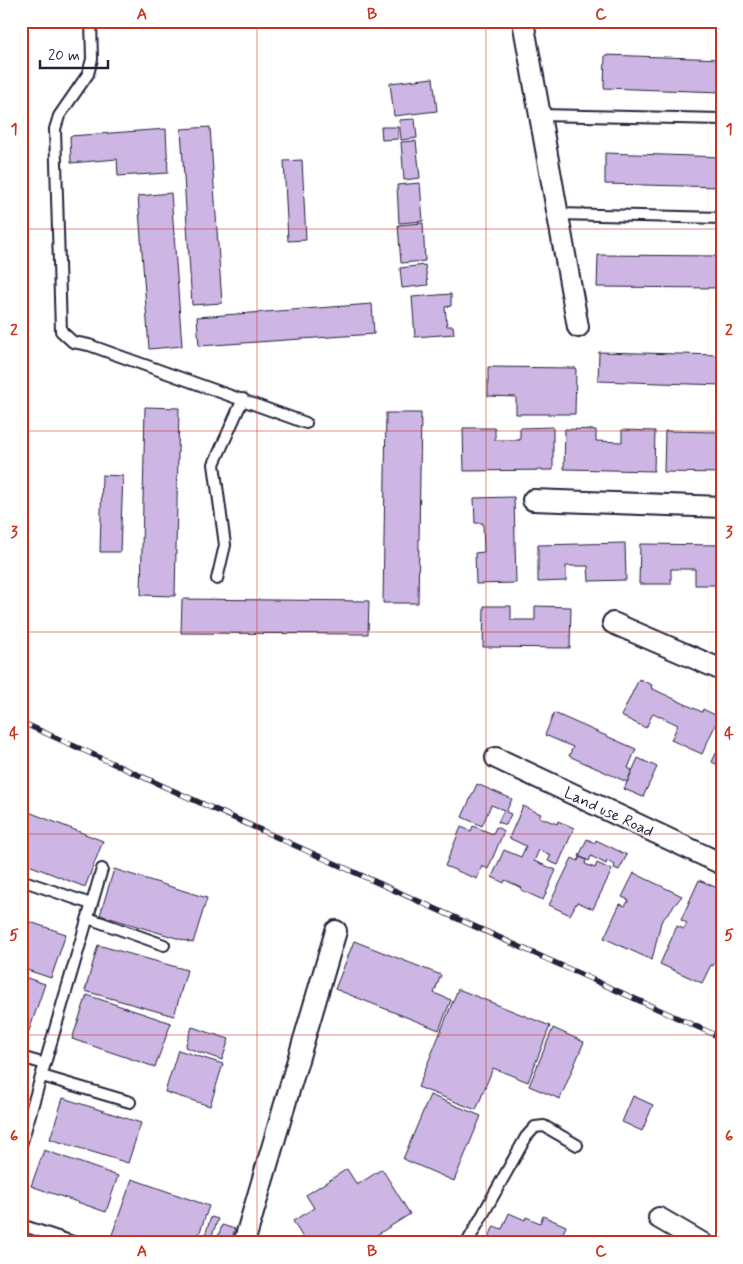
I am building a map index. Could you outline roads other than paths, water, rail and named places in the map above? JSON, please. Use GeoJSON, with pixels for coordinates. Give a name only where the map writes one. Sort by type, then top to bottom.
{"type":"FeatureCollection","features":[{"type":"Feature","properties":{"kind":"street"},"geometry":{"type":"LineString","coordinates":[[524,21],[578,327]]}},
{"type":"Feature","properties":{"kind":"street"},"geometry":{"type":"LineString","coordinates":[[533,500],[722,507]]}},
{"type":"Feature","properties":{"kind":"street"},"geometry":{"type":"LineString","coordinates":[[613,623],[722,670]]}},
{"type":"Feature","properties":{"kind":"street","name":"Land use Road"},"geometry":{"type":"LineString","coordinates":[[496,758],[722,864]]}},
{"type":"Feature","properties":{"kind":"street"},"geometry":{"type":"LineString","coordinates":[[244,1243],[336,931]]}},
{"type":"Feature","properties":{"kind":"street"},"geometry":{"type":"LineString","coordinates":[[659,1218],[702,1243]]}},
{"type":"Feature","properties":{"kind":"lane"},"geometry":{"type":"LineString","coordinates":[[91,21],[92,60],[88,74],[59,116],[55,129],[62,331],[73,342],[89,345],[306,422]]}},
{"type":"Feature","properties":{"kind":"lane"},"geometry":{"type":"LineString","coordinates":[[540,115],[722,119]]}},
{"type":"Feature","properties":{"kind":"lane"},"geometry":{"type":"LineString","coordinates":[[558,214],[722,218]]}},
{"type":"Feature","properties":{"kind":"lane"},"geometry":{"type":"LineString","coordinates":[[217,579],[226,545],[214,464],[243,399]]}},
{"type":"Feature","properties":{"kind":"lane"},"geometry":{"type":"LineString","coordinates":[[21,1145],[102,869]]}},
{"type":"Feature","properties":{"kind":"lane"},"geometry":{"type":"LineString","coordinates":[[21,880],[91,904]]}},
{"type":"Feature","properties":{"kind":"lane"},"geometry":{"type":"LineString","coordinates":[[88,918],[164,945]]}},
{"type":"Feature","properties":{"kind":"lane"},"geometry":{"type":"LineString","coordinates":[[21,1057],[45,1064]]}},
{"type":"Feature","properties":{"kind":"lane"},"geometry":{"type":"LineString","coordinates":[[42,1076],[130,1102]]}},
{"type":"Feature","properties":{"kind":"lane"},"geometry":{"type":"LineString","coordinates":[[467,1243],[526,1137],[535,1127],[544,1126],[577,1145]]}},
{"type":"Feature","properties":{"kind":"lane"},"geometry":{"type":"LineString","coordinates":[[21,1225],[76,1243]]}},
{"type":"Feature","properties":{"kind":"railway"},"geometry":{"type":"LineString","coordinates":[[21,722],[722,1038]]}}]}
